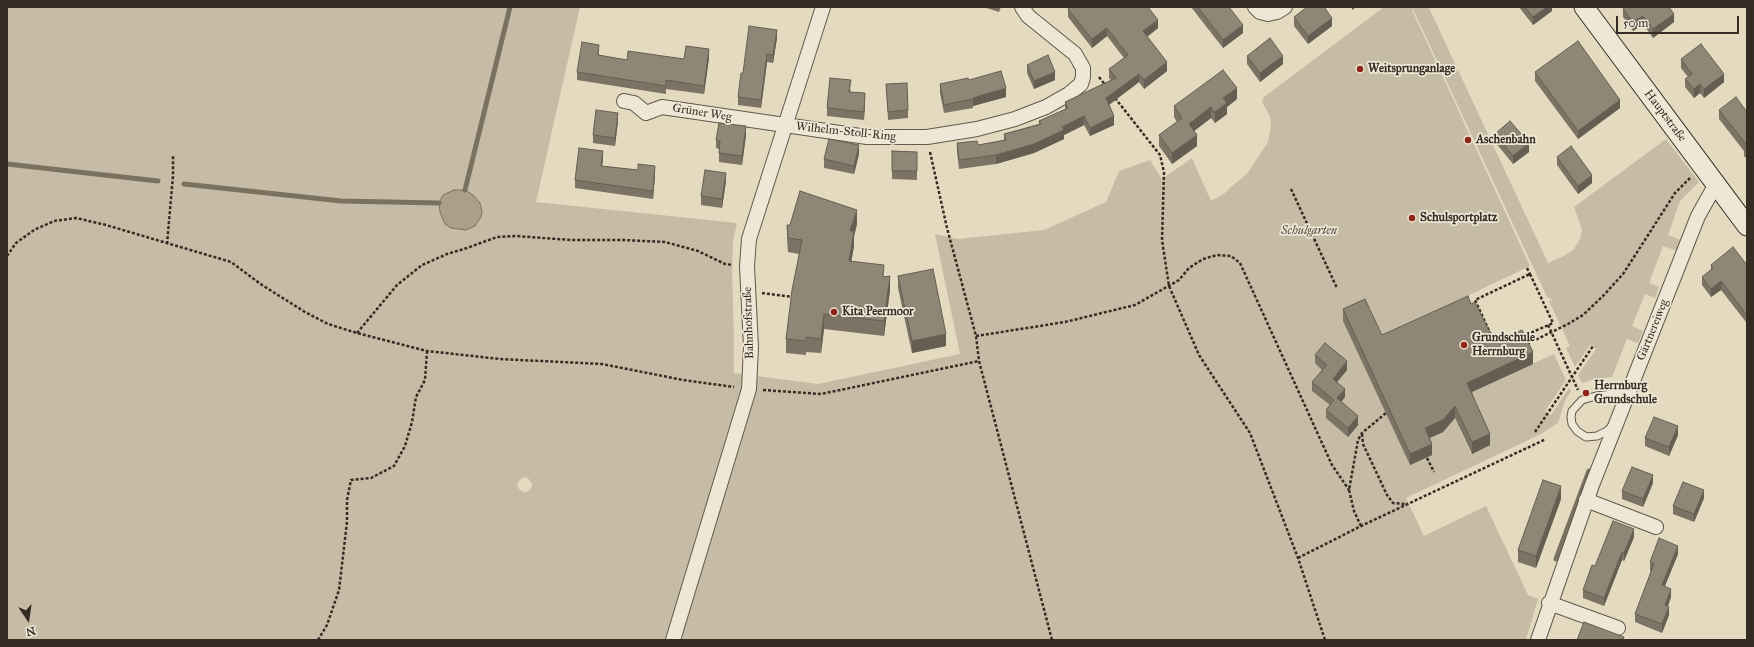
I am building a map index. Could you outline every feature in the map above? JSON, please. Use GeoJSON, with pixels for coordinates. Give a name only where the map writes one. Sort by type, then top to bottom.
{"type":"FeatureCollection","features":[{"type":"Feature","properties":{"kind":"main road","name":"Hauptstraße"},"geometry":{"type":"LineString","coordinates":[[1584,7],[1747,226]]}},
{"type":"Feature","properties":{"kind":"street","name":"Bahnhofstraße"},"geometry":{"type":"LineString","coordinates":[[672,640],[749,389],[751,347],[747,266],[749,239],[752,225],[769,180],[784,125],[823,7]]}},
{"type":"Feature","properties":{"kind":"street"},"geometry":{"type":"LineString","coordinates":[[1022,7],[1028,16],[1075,54],[1083,68],[1083,77]]}},
{"type":"Feature","properties":{"kind":"street"},"geometry":{"type":"LineString","coordinates":[[1255,7],[1260,12],[1268,14],[1277,12],[1285,7]]}},
{"type":"Feature","properties":{"kind":"street","name":"Wilhelm-Stoll-Ring"},"geometry":{"type":"LineString","coordinates":[[784,125],[867,137],[927,137],[977,129],[1015,119],[1040,109],[1077,89],[1081,84],[1083,77]]}},
{"type":"Feature","properties":{"kind":"street","name":"Grüner Weg"},"geometry":{"type":"LineString","coordinates":[[624,101],[634,103],[646,113],[662,107],[784,125]]}},
{"type":"Feature","properties":{"kind":"street","name":"Gärtnereiweg"},"geometry":{"type":"LineString","coordinates":[[1538,640],[1586,500],[1628,392],[1698,216],[1716,184]]}},
{"type":"Feature","properties":{"kind":"street"},"geometry":{"type":"LineString","coordinates":[[1586,500],[1656,527]]}},
{"type":"Feature","properties":{"kind":"street"},"geometry":{"type":"LineString","coordinates":[[1550,603],[1618,628]]}},
{"type":"Feature","properties":{"kind":"lane"},"geometry":{"type":"LineString","coordinates":[[1618,419],[1607,431],[1597,436],[1586,437],[1577,431],[1572,424],[1571,416],[1581,398],[1628,392]]}},
{"type":"Feature","properties":{"kind":"path"},"geometry":{"type":"LineString","coordinates":[[1083,77],[1099,77],[1108,89]]}},
{"type":"Feature","properties":{"kind":"path"},"geometry":{"type":"LineString","coordinates":[[1113,95],[1160,155],[1164,172],[1162,240],[1170,286],[1199,355],[1250,433],[1298,558],[1325,640]]}},
{"type":"Feature","properties":{"kind":"path"},"geometry":{"type":"LineString","coordinates":[[927,137],[947,228],[976,336],[979,361],[1052,640]]}},
{"type":"Feature","properties":{"kind":"path"},"geometry":{"type":"LineString","coordinates":[[167,244],[172,193],[173,156]]}},
{"type":"Feature","properties":{"kind":"path"},"geometry":{"type":"LineString","coordinates":[[1522,346],[1551,333],[1583,314],[1603,296],[1623,274],[1674,193],[1694,175]]}},
{"type":"Feature","properties":{"kind":"path"},"geometry":{"type":"LineString","coordinates":[[1291,189],[1337,288]]}},
{"type":"Feature","properties":{"kind":"path"},"geometry":{"type":"LineString","coordinates":[[7,256],[16,243],[34,230],[54,221],[76,218],[106,225],[231,262],[262,285],[328,324],[427,351],[500,359],[602,364],[684,380],[749,389],[821,394],[979,361]]}},
{"type":"Feature","properties":{"kind":"path"},"geometry":{"type":"LineString","coordinates":[[357,333],[397,285],[422,265],[447,254],[497,237],[510,236],[572,240],[665,242],[698,251],[725,264],[747,266]]}},
{"type":"Feature","properties":{"kind":"path"},"geometry":{"type":"LineString","coordinates":[[976,336],[1065,322],[1135,305],[1170,286],[1189,268],[1203,259],[1218,256],[1231,256],[1240,263],[1332,465],[1349,490],[1354,511],[1361,526]]}},
{"type":"Feature","properties":{"kind":"path"},"geometry":{"type":"LineString","coordinates":[[1475,300],[1497,348],[1553,323],[1527,268]]}},
{"type":"Feature","properties":{"kind":"path"},"geometry":{"type":"LineString","coordinates":[[1468,303],[1530,274]]}},
{"type":"Feature","properties":{"kind":"path"},"geometry":{"type":"LineString","coordinates":[[748,291],[793,297]]}},
{"type":"Feature","properties":{"kind":"path"},"geometry":{"type":"LineString","coordinates":[[1548,326],[1581,398]]}},
{"type":"Feature","properties":{"kind":"path"},"geometry":{"type":"LineString","coordinates":[[1535,432],[1593,346]]}},
{"type":"Feature","properties":{"kind":"path"},"geometry":{"type":"LineString","coordinates":[[318,640],[327,625],[339,590],[347,522],[347,500],[351,480],[370,478],[394,466],[405,446],[412,422],[416,397],[425,380],[427,351]]}},
{"type":"Feature","properties":{"kind":"path"},"geometry":{"type":"LineString","coordinates":[[1349,490],[1358,440],[1362,433],[1386,413]]}},
{"type":"Feature","properties":{"kind":"path"},"geometry":{"type":"LineString","coordinates":[[1362,433],[1364,444],[1387,495],[1393,503],[1402,504],[1413,501]]}},
{"type":"Feature","properties":{"kind":"path"},"geometry":{"type":"LineString","coordinates":[[1298,558],[1361,526],[1546,438]]}},
{"type":"Feature","properties":{"kind":"path"},"geometry":{"type":"LineString","coordinates":[[1427,458],[1434,472]]}},
{"type":"Feature","properties":{"kind":"green space","name":"Schulgarten"},"geometry":{"type":"Polygon","coordinates":[[[7,7],[580,7],[536,202],[737,223],[733,242],[732,270],[734,373],[818,384],[960,354],[935,234],[958,239],[1044,230],[1106,202],[1119,171],[1150,160],[1162,179],[1192,158],[1211,201],[1224,194],[1247,174],[1268,142],[1271,126],[1270,116],[1262,102],[1264,97],[1384,7],[1427,7],[1430,10],[1548,263],[1564,256],[1574,249],[1580,239],[1582,229],[1574,207],[1666,139],[1699,182],[1680,201],[1668,235],[1683,241],[1680,252],[1663,246],[1649,283],[1659,287],[1655,298],[1645,294],[1632,326],[1643,331],[1638,343],[1627,339],[1612,377],[1594,379],[1582,383],[1578,375],[1596,349],[1590,345],[1575,367],[1566,348],[1570,346],[1549,301],[1553,300],[1547,297],[1413,9],[1412,10],[1530,266],[1383,336],[1370,308],[1343,321],[1412,412],[1445,397],[1471,454],[1471,392],[1554,354],[1566,380],[1545,411],[1551,415],[1569,388],[1571,391],[1565,401],[1558,423],[1541,434],[1406,498],[1424,536],[1486,506],[1528,595],[1538,599],[1526,640],[7,640],[7,7]],[[523,477],[517,483],[518,488],[523,492],[527,492],[531,488],[532,484],[528,478],[523,477]]]}},
{"type":"Feature","properties":{"kind":"shaded area"},"geometry":{"type":"Polygon","coordinates":[[[454,190],[465,190],[473,195],[480,203],[482,211],[481,217],[475,226],[466,230],[451,228],[445,224],[440,212],[439,203],[443,195],[454,190]]]}},
{"type":"Feature","properties":{"kind":"building"},"geometry":{"type":"Polygon","coordinates":[[[1070,7],[1148,7],[1158,20],[1143,31],[1167,62],[1144,80],[1139,74],[1106,98],[1114,116],[1090,128],[1084,116],[1062,127],[1064,130],[1034,144],[996,155],[959,160],[957,143],[977,141],[978,145],[1006,140],[1004,134],[1041,124],[1039,121],[1068,108],[1065,102],[1116,78],[1109,69],[1128,55],[1107,28],[1092,39],[1068,9],[1070,7]]]}},
{"type":"Feature","properties":{"kind":"building"},"geometry":{"type":"Polygon","coordinates":[[[1198,7],[1229,7],[1243,25],[1223,40],[1198,7]]]}},
{"type":"Feature","properties":{"kind":"building"},"geometry":{"type":"Polygon","coordinates":[[[1307,7],[1324,7],[1332,18],[1308,36],[1294,17],[1307,7]]]}},
{"type":"Feature","properties":{"kind":"building"},"geometry":{"type":"Polygon","coordinates":[[[1525,7],[1547,7],[1533,17],[1525,7]]]}},
{"type":"Feature","properties":{"kind":"building"},"geometry":{"type":"Polygon","coordinates":[[[1626,7],[1669,7],[1674,14],[1653,29],[1643,16],[1633,22],[1623,9],[1626,7]]]}},
{"type":"Feature","properties":{"kind":"building"},"geometry":{"type":"Polygon","coordinates":[[[749,26],[777,30],[773,55],[767,54],[761,100],[738,97],[741,73],[743,73],[749,26]]]}},
{"type":"Feature","properties":{"kind":"building"},"geometry":{"type":"Polygon","coordinates":[[[1270,38],[1283,56],[1260,73],[1247,56],[1270,38]]]}},
{"type":"Feature","properties":{"kind":"building"},"geometry":{"type":"Polygon","coordinates":[[[1578,41],[1620,100],[1578,131],[1535,72],[1578,41]]]}},
{"type":"Feature","properties":{"kind":"building"},"geometry":{"type":"Polygon","coordinates":[[[582,42],[599,45],[598,55],[627,60],[628,51],[684,59],[686,46],[709,49],[704,86],[666,80],[666,86],[577,72],[582,42]]]}},
{"type":"Feature","properties":{"kind":"building"},"geometry":{"type":"Polygon","coordinates":[[[1701,44],[1724,74],[1704,89],[1700,84],[1694,89],[1685,79],[1692,74],[1681,59],[1701,44]]]}},
{"type":"Feature","properties":{"kind":"building"},"geometry":{"type":"Polygon","coordinates":[[[1048,55],[1055,72],[1034,81],[1027,65],[1048,55]]]}},
{"type":"Feature","properties":{"kind":"building"},"geometry":{"type":"Polygon","coordinates":[[[1223,70],[1237,88],[1223,98],[1227,103],[1215,112],[1211,107],[1189,124],[1197,135],[1172,153],[1159,135],[1182,118],[1174,106],[1223,70]]]}},
{"type":"Feature","properties":{"kind":"building"},"geometry":{"type":"Polygon","coordinates":[[[1001,71],[1006,88],[973,99],[944,105],[940,84],[968,78],[969,80],[1001,71]]]}},
{"type":"Feature","properties":{"kind":"building"},"geometry":{"type":"Polygon","coordinates":[[[830,78],[851,80],[849,92],[865,93],[864,112],[827,108],[830,78]]]}},
{"type":"Feature","properties":{"kind":"building"},"geometry":{"type":"Polygon","coordinates":[[[907,83],[908,110],[888,112],[886,84],[907,83]]]}},
{"type":"Feature","properties":{"kind":"building"},"geometry":{"type":"Polygon","coordinates":[[[1736,97],[1747,112],[1747,145],[1719,110],[1736,97]]]}},
{"type":"Feature","properties":{"kind":"building"},"geometry":{"type":"Polygon","coordinates":[[[596,110],[618,113],[615,138],[593,135],[596,110]]]}},
{"type":"Feature","properties":{"kind":"building"},"geometry":{"type":"Polygon","coordinates":[[[1510,121],[1529,143],[1513,156],[1495,134],[1510,121]]]}},
{"type":"Feature","properties":{"kind":"building"},"geometry":{"type":"Polygon","coordinates":[[[719,123],[746,126],[742,156],[719,153],[720,141],[716,140],[719,123]]]}},
{"type":"Feature","properties":{"kind":"building"},"geometry":{"type":"Polygon","coordinates":[[[829,139],[859,145],[854,166],[824,159],[829,139]]]}},
{"type":"Feature","properties":{"kind":"building"},"geometry":{"type":"Polygon","coordinates":[[[1571,146],[1592,175],[1578,186],[1557,157],[1571,146]]]}},
{"type":"Feature","properties":{"kind":"building"},"geometry":{"type":"Polygon","coordinates":[[[579,148],[603,151],[601,166],[638,170],[638,164],[655,166],[653,191],[575,180],[579,148]]]}},
{"type":"Feature","properties":{"kind":"building"},"geometry":{"type":"Polygon","coordinates":[[[892,151],[917,152],[917,171],[892,171],[892,151]]]}},
{"type":"Feature","properties":{"kind":"building"},"geometry":{"type":"Polygon","coordinates":[[[705,170],[726,173],[722,199],[701,196],[705,170]]]}},
{"type":"Feature","properties":{"kind":"building"},"geometry":{"type":"Polygon","coordinates":[[[800,191],[857,210],[850,231],[854,231],[849,261],[884,265],[883,277],[890,276],[884,321],[824,314],[821,339],[806,337],[806,341],[786,339],[792,290],[802,240],[788,238],[787,225],[790,225],[800,191]]]}},
{"type":"Feature","properties":{"kind":"building"},"geometry":{"type":"Polygon","coordinates":[[[1733,247],[1747,265],[1746,314],[1721,281],[1711,289],[1702,277],[1713,268],[1711,265],[1733,247]]]}},
{"type":"Feature","properties":{"kind":"building"},"geometry":{"type":"Polygon","coordinates":[[[933,269],[946,334],[912,341],[898,276],[933,269]]]}},
{"type":"Feature","properties":{"kind":"building"},"geometry":{"type":"Polygon","coordinates":[[[1468,296],[1471,304],[1475,302],[1495,343],[1522,330],[1533,352],[1467,383],[1490,434],[1472,442],[1455,406],[1443,420],[1425,428],[1432,444],[1410,454],[1343,309],[1365,299],[1382,335],[1468,296]]]}},
{"type":"Feature","properties":{"kind":"building"},"geometry":{"type":"Polygon","coordinates":[[[1325,343],[1347,361],[1333,379],[1345,389],[1337,398],[1358,416],[1348,428],[1326,410],[1334,400],[1312,382],[1327,365],[1315,355],[1325,343]]]}},
{"type":"Feature","properties":{"kind":"building"},"geometry":{"type":"Polygon","coordinates":[[[1654,417],[1678,426],[1669,447],[1645,438],[1654,417]]]}},
{"type":"Feature","properties":{"kind":"building"},"geometry":{"type":"Polygon","coordinates":[[[1632,467],[1653,475],[1643,499],[1622,491],[1632,467]]]}},
{"type":"Feature","properties":{"kind":"building"},"geometry":{"type":"Polygon","coordinates":[[[1543,480],[1561,486],[1536,556],[1518,550],[1543,480]]]}},
{"type":"Feature","properties":{"kind":"building"},"geometry":{"type":"Polygon","coordinates":[[[1683,482],[1704,490],[1694,514],[1673,506],[1683,482]]]}},
{"type":"Feature","properties":{"kind":"building"},"geometry":{"type":"Polygon","coordinates":[[[1613,521],[1634,529],[1624,553],[1622,552],[1604,598],[1583,590],[1592,565],[1595,566],[1613,521]]]}},
{"type":"Feature","properties":{"kind":"building"},"geometry":{"type":"Polygon","coordinates":[[[1659,538],[1678,546],[1662,585],[1671,589],[1665,605],[1669,607],[1662,624],[1635,614],[1654,564],[1650,562],[1659,538]]]}},
{"type":"Feature","properties":{"kind":"building"},"geometry":{"type":"Polygon","coordinates":[[[1584,622],[1624,637],[1623,640],[1577,640],[1584,622]]]}},
{"type":"Feature","properties":{"kind":"waterway"},"geometry":{"type":"LineString","coordinates":[[465,190],[510,7]]}},
{"type":"Feature","properties":{"kind":"waterway"},"geometry":{"type":"LineString","coordinates":[[7,164],[158,181]]}},
{"type":"Feature","properties":{"kind":"waterway"},"geometry":{"type":"LineString","coordinates":[[184,184],[341,201],[439,203]]}},
{"type":"Feature","properties":{"kind":"waterway"},"geometry":{"type":"LineString","coordinates":[[1556,559],[1589,471]]}},
{"type":"Feature","properties":{"kind":"place","name":"Weitsprunganlage"},"geometry":{"type":"Point","coordinates":[1360,69]}},
{"type":"Feature","properties":{"kind":"place","name":"Aschenbahn"},"geometry":{"type":"Point","coordinates":[1468,140]}},
{"type":"Feature","properties":{"kind":"place","name":"Schulsportplatz"},"geometry":{"type":"Point","coordinates":[1412,218]}},
{"type":"Feature","properties":{"kind":"place","name":"Kita Peermoor"},"geometry":{"type":"Point","coordinates":[834,312]}},
{"type":"Feature","properties":{"kind":"place","name":"Grundschule Herrnburg"},"geometry":{"type":"Point","coordinates":[1464,345]}},
{"type":"Feature","properties":{"kind":"place","name":"Herrnburg Grundschule"},"geometry":{"type":"Point","coordinates":[1586,393]}}]}
